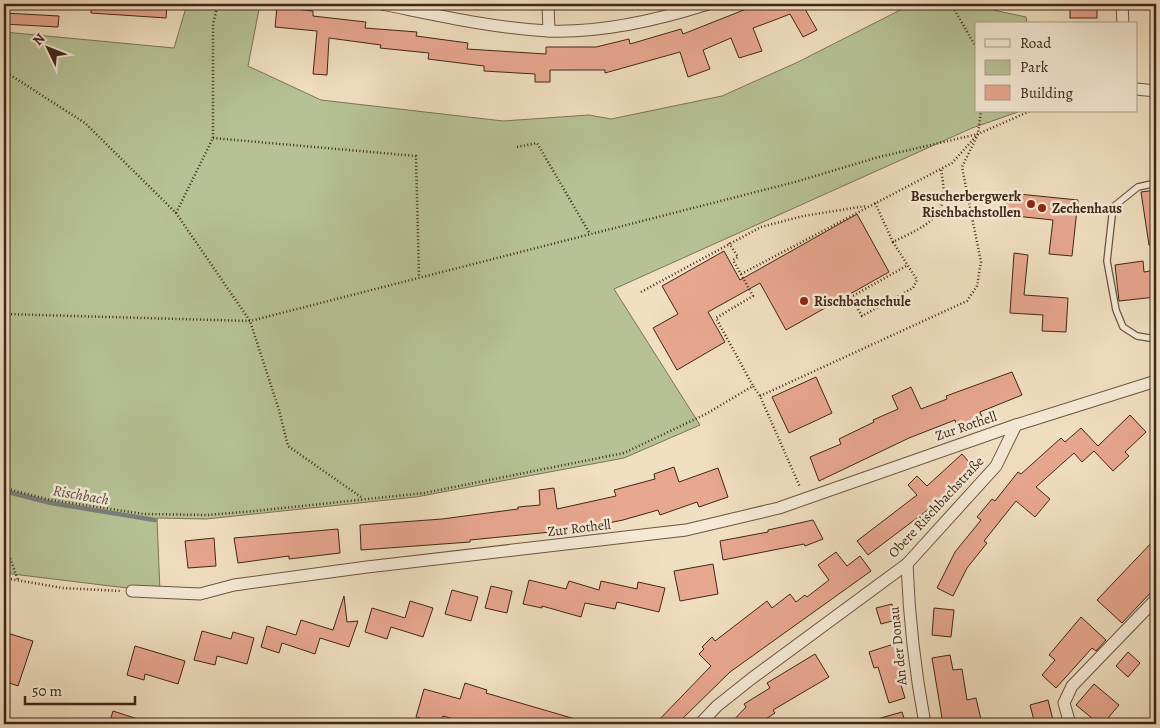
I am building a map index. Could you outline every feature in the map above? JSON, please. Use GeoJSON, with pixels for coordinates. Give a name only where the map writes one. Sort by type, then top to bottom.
{"type":"FeatureCollection","features":[{"type":"Feature","properties":{"kind":"street"},"geometry":{"type":"LineString","coordinates":[[383,4],[504,26],[549,31],[622,25],[674,15],[708,4]]}},
{"type":"Feature","properties":{"kind":"street"},"geometry":{"type":"LineString","coordinates":[[548,4],[549,31]]}},
{"type":"Feature","properties":{"kind":"street"},"geometry":{"type":"LineString","coordinates":[[1122,4],[1122,22]]}},
{"type":"Feature","properties":{"kind":"street"},"geometry":{"type":"LineString","coordinates":[[1138,89],[1156,91]]}},
{"type":"Feature","properties":{"kind":"street"},"geometry":{"type":"LineString","coordinates":[[1016,425],[1156,381]]}},
{"type":"Feature","properties":{"kind":"street","name":"Zur Rothell"},"geometry":{"type":"LineString","coordinates":[[132,591],[200,594],[234,585],[367,567],[686,530],[779,508],[1016,425]]}},
{"type":"Feature","properties":{"kind":"street","name":"Obere Rischbachstraße"},"geometry":{"type":"LineString","coordinates":[[700,724],[717,706],[751,679],[907,564],[996,466],[1016,425]]}},
{"type":"Feature","properties":{"kind":"street","name":"An der Donau"},"geometry":{"type":"LineString","coordinates":[[907,564],[908,605],[918,686],[925,724]]}},
{"type":"Feature","properties":{"kind":"street"},"geometry":{"type":"LineString","coordinates":[[1070,724],[1064,703],[1072,686],[1156,599]]}},
{"type":"Feature","properties":{"kind":"lane"},"geometry":{"type":"LineString","coordinates":[[1156,183],[1138,187],[1113,207],[1107,262],[1116,310],[1123,327],[1137,336],[1156,339]]}},
{"type":"Feature","properties":{"kind":"path"},"geometry":{"type":"LineString","coordinates":[[176,214],[213,138],[213,24],[218,4]]}},
{"type":"Feature","properties":{"kind":"path"},"geometry":{"type":"LineString","coordinates":[[951,4],[975,45]]}},
{"type":"Feature","properties":{"kind":"path"},"geometry":{"type":"LineString","coordinates":[[4,71],[85,123],[176,214],[250,321],[279,410],[288,446],[362,498]]}},
{"type":"Feature","properties":{"kind":"path"},"geometry":{"type":"LineString","coordinates":[[760,396],[967,302],[977,286],[981,262],[962,168],[978,134],[981,112]]}},
{"type":"Feature","properties":{"kind":"path"},"geometry":{"type":"LineString","coordinates":[[4,314],[250,321],[795,182],[879,156],[978,134],[1028,112]]}},
{"type":"Feature","properties":{"kind":"path"},"geometry":{"type":"LineString","coordinates":[[740,274],[952,162],[978,134]]}},
{"type":"Feature","properties":{"kind":"path"},"geometry":{"type":"LineString","coordinates":[[213,138],[416,156],[419,277]]}},
{"type":"Feature","properties":{"kind":"path"},"geometry":{"type":"LineString","coordinates":[[517,147],[537,143],[590,234]]}},
{"type":"Feature","properties":{"kind":"path"},"geometry":{"type":"LineString","coordinates":[[893,242],[929,223],[939,210],[943,200],[941,168]]}},
{"type":"Feature","properties":{"kind":"path"},"geometry":{"type":"LineString","coordinates":[[875,203],[893,242],[908,265],[917,280],[913,288],[862,316],[851,298],[908,265]]}},
{"type":"Feature","properties":{"kind":"path"},"geometry":{"type":"LineString","coordinates":[[641,292],[729,243],[762,227],[802,216],[870,206]]}},
{"type":"Feature","properties":{"kind":"path"},"geometry":{"type":"LineString","coordinates":[[729,243],[738,257],[733,260],[753,296],[716,318],[760,396],[805,498]]}},
{"type":"Feature","properties":{"kind":"path"},"geometry":{"type":"LineString","coordinates":[[4,488],[51,500],[144,514],[207,515],[424,493],[624,453],[706,414],[753,386]]}},
{"type":"Feature","properties":{"kind":"path"},"geometry":{"type":"LineString","coordinates":[[4,542],[18,580]]}},
{"type":"Feature","properties":{"kind":"path"},"geometry":{"type":"LineString","coordinates":[[4,578],[63,588],[132,591]]}},
{"type":"Feature","properties":{"kind":"green space"},"geometry":{"type":"Polygon","coordinates":[[[187,4],[260,4],[248,66],[321,100],[503,121],[589,115],[611,119],[722,96],[798,62],[912,4],[987,4],[993,10],[1026,17],[1027,22],[975,22],[975,112],[1018,112],[972,128],[614,289],[700,425],[624,458],[416,497],[206,519],[157,518],[160,592],[4,573],[4,32],[174,48],[187,4]]]}},
{"type":"Feature","properties":{"kind":"building"},"geometry":{"type":"Polygon","coordinates":[[[91,4],[167,4],[166,18],[91,13],[91,4]]]}},
{"type":"Feature","properties":{"kind":"building"},"geometry":{"type":"Polygon","coordinates":[[[759,4],[815,4],[805,9],[817,30],[803,37],[790,14],[753,28],[762,51],[739,58],[731,38],[703,50],[710,69],[688,77],[680,52],[605,73],[605,70],[550,70],[550,82],[535,82],[535,74],[484,71],[484,66],[428,59],[429,53],[380,48],[381,45],[329,38],[327,75],[313,74],[317,31],[275,27],[277,7],[313,11],[313,16],[366,22],[365,28],[417,32],[416,36],[468,43],[467,49],[546,54],[546,47],[596,47],[629,39],[630,44],[681,29],[683,34],[759,4]]]}},
{"type":"Feature","properties":{"kind":"building"},"geometry":{"type":"Polygon","coordinates":[[[1070,4],[1097,4],[1097,18],[1070,18],[1070,4]]]}},
{"type":"Feature","properties":{"kind":"building"},"geometry":{"type":"Polygon","coordinates":[[[4,13],[59,16],[58,27],[4,24],[4,13]]]}},
{"type":"Feature","properties":{"kind":"building"},"geometry":{"type":"Polygon","coordinates":[[[1156,190],[1156,245],[1149,245],[1141,192],[1156,190]]]}},
{"type":"Feature","properties":{"kind":"building","name":"Zechenhaus"},"geometry":{"type":"Polygon","coordinates":[[[1008,193],[1078,200],[1072,256],[1049,254],[1053,220],[1006,215],[1008,193]]]}},
{"type":"Feature","properties":{"kind":"building","name":"Rischbachschule"},"geometry":{"type":"Polygon","coordinates":[[[857,214],[889,272],[786,330],[760,283],[708,312],[725,342],[677,370],[653,328],[678,314],[662,286],[724,251],[740,280],[857,214]]]}},
{"type":"Feature","properties":{"kind":"building"},"geometry":{"type":"Polygon","coordinates":[[[1014,253],[1028,255],[1024,295],[1068,298],[1066,332],[1042,331],[1043,315],[1010,313],[1014,253]]]}},
{"type":"Feature","properties":{"kind":"building"},"geometry":{"type":"Polygon","coordinates":[[[1143,261],[1144,272],[1156,270],[1156,297],[1119,301],[1115,265],[1143,261]]]}},
{"type":"Feature","properties":{"kind":"building"},"geometry":{"type":"Polygon","coordinates":[[[1012,372],[1022,395],[980,412],[982,417],[957,426],[955,420],[909,438],[819,481],[810,457],[841,444],[839,439],[874,422],[873,420],[898,409],[892,396],[911,387],[921,409],[947,399],[946,396],[1012,372]]]}},
{"type":"Feature","properties":{"kind":"building"},"geometry":{"type":"Polygon","coordinates":[[[816,377],[832,413],[789,433],[772,397],[816,377]]]}},
{"type":"Feature","properties":{"kind":"building"},"geometry":{"type":"Polygon","coordinates":[[[1130,415],[1146,432],[1125,452],[1129,456],[1113,471],[1094,451],[1082,462],[1074,453],[1036,487],[1050,499],[1035,517],[1016,501],[984,541],[987,543],[967,568],[953,596],[937,588],[955,552],[981,520],[977,517],[992,499],[995,501],[1018,472],[1021,474],[1061,438],[1065,442],[1081,428],[1098,446],[1130,415]]]}},
{"type":"Feature","properties":{"kind":"building"},"geometry":{"type":"Polygon","coordinates":[[[962,454],[974,468],[929,509],[868,555],[857,541],[917,495],[908,485],[917,476],[927,486],[962,454]]]}},
{"type":"Feature","properties":{"kind":"building"},"geometry":{"type":"Polygon","coordinates":[[[674,467],[679,482],[718,468],[728,497],[699,507],[697,502],[660,515],[658,510],[594,526],[593,523],[551,532],[470,540],[470,542],[361,550],[360,525],[442,519],[540,505],[539,490],[554,488],[557,509],[616,496],[614,490],[655,479],[654,474],[674,467]]]}},
{"type":"Feature","properties":{"kind":"building"},"geometry":{"type":"Polygon","coordinates":[[[813,520],[823,539],[805,546],[804,544],[723,560],[720,541],[768,532],[768,530],[813,520]]]}},
{"type":"Feature","properties":{"kind":"building"},"geometry":{"type":"Polygon","coordinates":[[[338,529],[340,553],[289,559],[289,556],[238,563],[234,538],[338,529]]]}},
{"type":"Feature","properties":{"kind":"building"},"geometry":{"type":"Polygon","coordinates":[[[214,538],[216,566],[188,568],[185,541],[214,538]]]}},
{"type":"Feature","properties":{"kind":"building"},"geometry":{"type":"Polygon","coordinates":[[[1156,538],[1156,587],[1122,623],[1097,600],[1156,538]]]}},
{"type":"Feature","properties":{"kind":"building"},"geometry":{"type":"Polygon","coordinates":[[[836,552],[847,566],[860,556],[871,571],[730,672],[677,724],[655,724],[711,666],[699,654],[704,649],[702,647],[712,637],[715,641],[767,601],[772,608],[790,594],[796,602],[805,595],[807,597],[829,580],[818,565],[836,552]]]}},
{"type":"Feature","properties":{"kind":"building"},"geometry":{"type":"Polygon","coordinates":[[[713,564],[718,594],[680,601],[674,571],[713,564]]]}},
{"type":"Feature","properties":{"kind":"building"},"geometry":{"type":"Polygon","coordinates":[[[529,580],[566,589],[569,581],[599,590],[601,581],[637,589],[638,582],[665,588],[659,612],[617,602],[615,609],[585,603],[581,617],[542,606],[542,608],[523,604],[529,580]]]}},
{"type":"Feature","properties":{"kind":"building"},"geometry":{"type":"Polygon","coordinates":[[[491,586],[512,591],[507,613],[485,608],[491,586]]]}},
{"type":"Feature","properties":{"kind":"building"},"geometry":{"type":"Polygon","coordinates":[[[452,590],[478,597],[471,621],[445,614],[452,590]]]}},
{"type":"Feature","properties":{"kind":"building"},"geometry":{"type":"Polygon","coordinates":[[[344,596],[347,622],[358,621],[349,647],[320,638],[315,654],[282,643],[279,653],[261,647],[267,626],[296,635],[301,620],[333,630],[344,596]]]}},
{"type":"Feature","properties":{"kind":"building"},"geometry":{"type":"Polygon","coordinates":[[[410,601],[433,608],[423,637],[391,627],[387,639],[365,632],[372,608],[405,618],[410,601]]]}},
{"type":"Feature","properties":{"kind":"building"},"geometry":{"type":"Polygon","coordinates":[[[892,604],[896,620],[881,624],[876,608],[892,604]]]}},
{"type":"Feature","properties":{"kind":"building"},"geometry":{"type":"Polygon","coordinates":[[[934,608],[954,610],[951,637],[932,635],[934,608]]]}},
{"type":"Feature","properties":{"kind":"building"},"geometry":{"type":"Polygon","coordinates":[[[1081,617],[1106,640],[1096,651],[1092,648],[1056,688],[1042,675],[1055,660],[1049,655],[1081,617]]]}},
{"type":"Feature","properties":{"kind":"building"},"geometry":{"type":"Polygon","coordinates":[[[202,631],[231,639],[233,632],[254,638],[247,664],[217,656],[215,665],[194,660],[202,631]]]}},
{"type":"Feature","properties":{"kind":"building"},"geometry":{"type":"Polygon","coordinates":[[[4,632],[33,641],[18,686],[4,681],[4,632]]]}},
{"type":"Feature","properties":{"kind":"building"},"geometry":{"type":"Polygon","coordinates":[[[897,643],[908,680],[900,682],[905,698],[889,703],[878,667],[874,668],[869,652],[897,643]]]}},
{"type":"Feature","properties":{"kind":"building"},"geometry":{"type":"Polygon","coordinates":[[[135,646],[185,661],[178,684],[145,674],[144,680],[127,675],[135,646]]]}},
{"type":"Feature","properties":{"kind":"building"},"geometry":{"type":"Polygon","coordinates":[[[1128,652],[1140,663],[1128,677],[1116,666],[1128,652]]]}},
{"type":"Feature","properties":{"kind":"building"},"geometry":{"type":"Polygon","coordinates":[[[815,654],[829,677],[773,710],[775,713],[758,724],[730,724],[746,707],[744,704],[770,688],[767,683],[815,654]]]}},
{"type":"Feature","properties":{"kind":"building"},"geometry":{"type":"Polygon","coordinates":[[[950,655],[953,670],[962,669],[967,700],[976,698],[982,724],[943,724],[932,658],[950,655]]]}},
{"type":"Feature","properties":{"kind":"building"},"geometry":{"type":"Polygon","coordinates":[[[465,683],[487,690],[486,693],[582,721],[582,724],[489,724],[478,721],[477,724],[472,724],[443,716],[441,724],[416,717],[424,689],[460,699],[465,683]]]}},
{"type":"Feature","properties":{"kind":"building"},"geometry":{"type":"Polygon","coordinates":[[[1094,684],[1119,705],[1103,724],[1099,724],[1076,705],[1094,684]]]}},
{"type":"Feature","properties":{"kind":"building"},"geometry":{"type":"Polygon","coordinates":[[[1048,700],[1054,724],[1035,724],[1030,705],[1048,700]]]}},
{"type":"Feature","properties":{"kind":"building"},"geometry":{"type":"Polygon","coordinates":[[[113,711],[147,722],[147,724],[109,724],[113,711]]]}},
{"type":"Feature","properties":{"kind":"building"},"geometry":{"type":"Polygon","coordinates":[[[902,712],[906,724],[871,724],[870,721],[902,712]]]}},
{"type":"Feature","properties":{"kind":"waterway","name":"Rischbach"},"geometry":{"type":"LineString","coordinates":[[4,491],[51,503],[155,520]]}},
{"type":"Feature","properties":{"kind":"place","name":"Besucherbergwerk Rischbachstollen"},"geometry":{"type":"Point","coordinates":[1031,204]}},
{"type":"Feature","properties":{"kind":"place","name":"Zechenhaus"},"geometry":{"type":"Point","coordinates":[1042,208]}},
{"type":"Feature","properties":{"kind":"place","name":"Rischbachschule"},"geometry":{"type":"Point","coordinates":[804,301]}}]}
